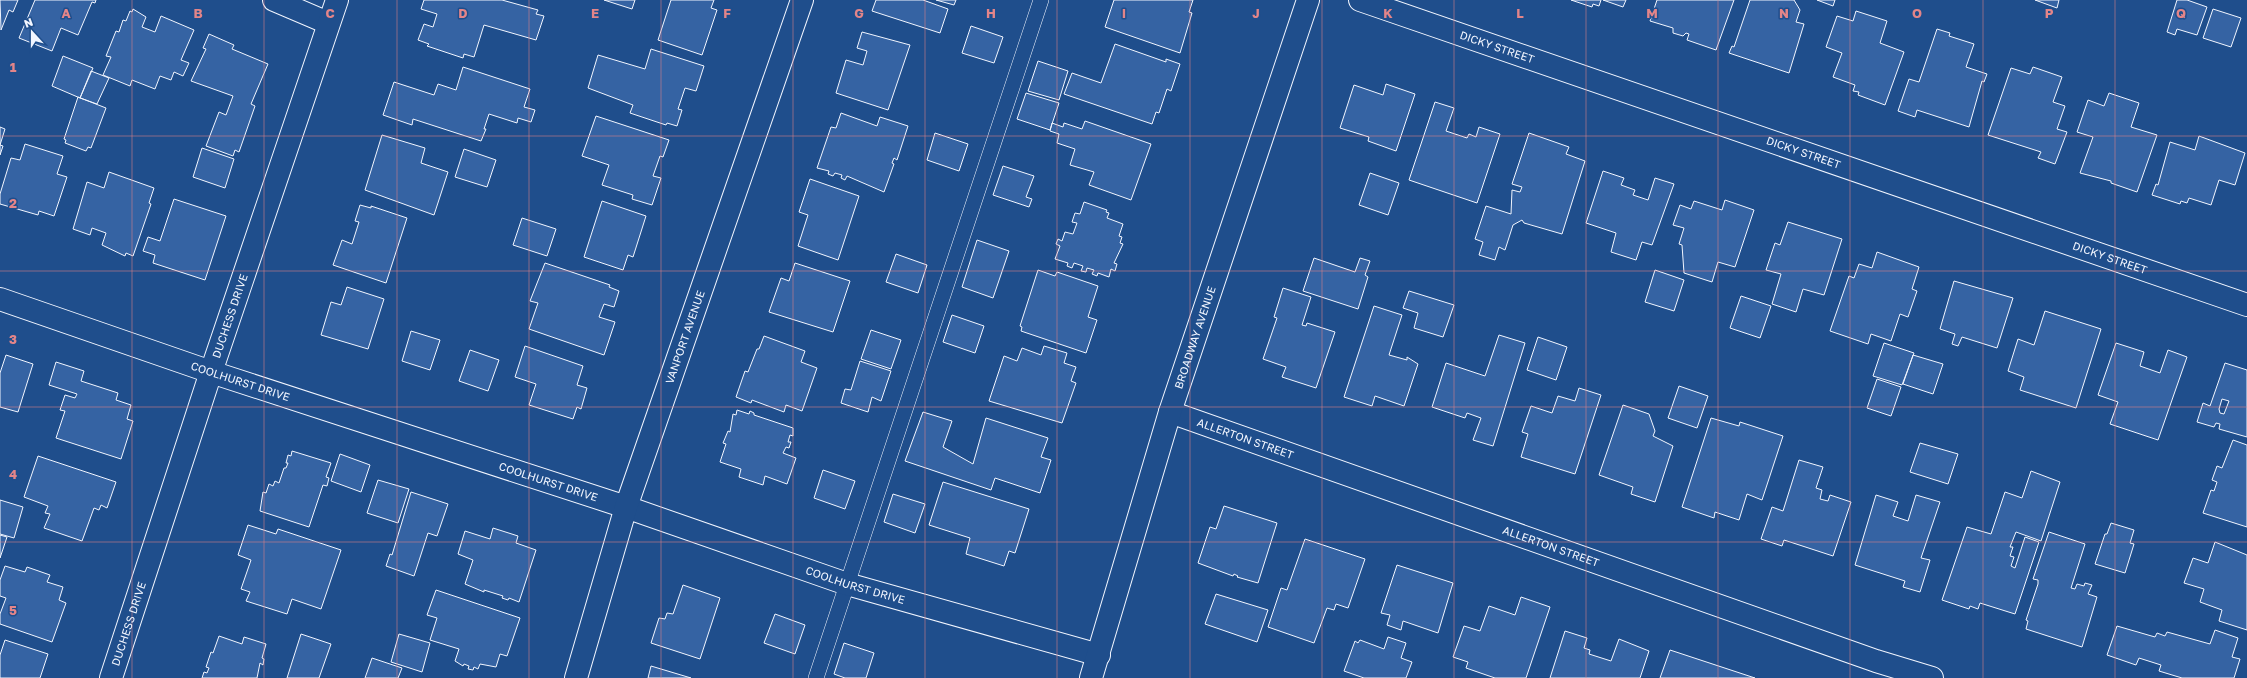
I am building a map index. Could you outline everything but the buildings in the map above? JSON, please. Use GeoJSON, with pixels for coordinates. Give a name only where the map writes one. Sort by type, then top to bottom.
{"type":"FeatureCollection","features":[{"type":"Feature","properties":{"kind":"street"},"geometry":{"type":"LineString","coordinates":[[274,0],[328,23]]}},
{"type":"Feature","properties":{"kind":"street","name":"DUCHESS DRIVE"},"geometry":{"type":"LineString","coordinates":[[111,678],[211,372],[337,0]]}},
{"type":"Feature","properties":{"kind":"street","name":"VANPORT AVENUE"},"geometry":{"type":"LineString","coordinates":[[576,678],[626,507],[802,0]]}},
{"type":"Feature","properties":{"kind":"street","name":"BROADWAY AVENUE"},"geometry":{"type":"LineString","coordinates":[[1091,678],[1170,412],[1308,0]]}},
{"type":"Feature","properties":{"kind":"street","name":"DICKY STREET"},"geometry":{"type":"LineString","coordinates":[[1360,0],[2247,305]]}},
{"type":"Feature","properties":{"kind":"street","name":"COOLHURST DRIVE"},"geometry":{"type":"LineString","coordinates":[[0,299],[211,372],[626,507],[847,584],[1099,655]]}},
{"type":"Feature","properties":{"kind":"street","name":"ALLERTON STREET"},"geometry":{"type":"LineString","coordinates":[[1170,412],[1873,670],[1932,678]]}},
{"type":"Feature","properties":{"kind":"lane"},"geometry":{"type":"LineString","coordinates":[[816,678],[1041,0]]}}]}
